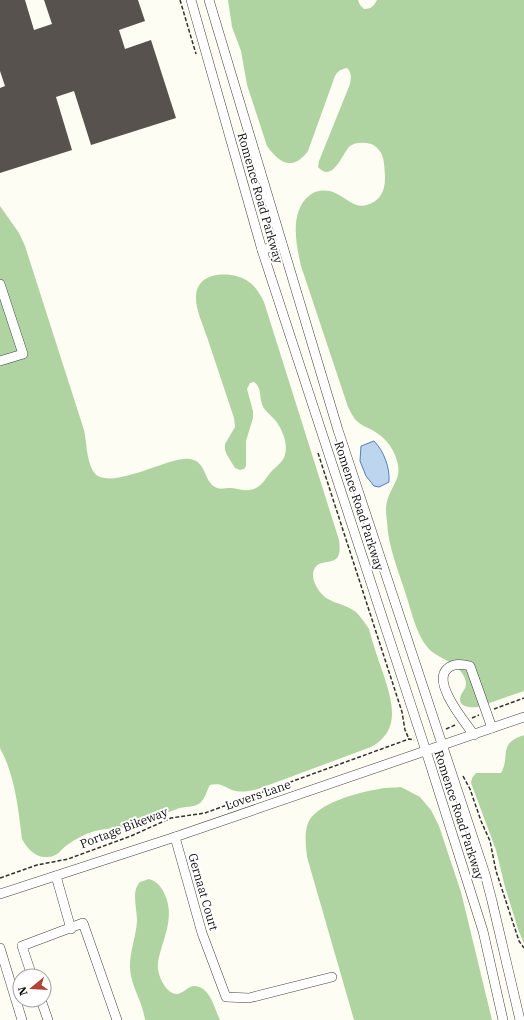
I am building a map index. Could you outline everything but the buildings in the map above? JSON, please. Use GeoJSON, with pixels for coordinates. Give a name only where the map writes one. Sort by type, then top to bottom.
{"type":"FeatureCollection","features":[{"type":"Feature","properties":{"kind":"street","name":"Romence Road Parkway"},"geometry":{"type":"LineString","coordinates":[[191,0],[262,250],[426,751],[483,931],[503,1020]]}},
{"type":"Feature","properties":{"kind":"street","name":"Romence Road Parkway"},"geometry":{"type":"LineString","coordinates":[[209,0],[338,430],[443,745],[488,887],[520,1020]]}},
{"type":"Feature","properties":{"kind":"street"},"geometry":{"type":"LineString","coordinates":[[262,250],[282,244]]}},
{"type":"Feature","properties":{"kind":"street"},"geometry":{"type":"LineString","coordinates":[[0,284],[23,354],[0,361]]}},
{"type":"Feature","properties":{"kind":"street"},"geometry":{"type":"LineString","coordinates":[[474,735],[447,696],[442,681],[444,672],[450,666],[463,664],[470,666],[492,728]]}},
{"type":"Feature","properties":{"kind":"street","name":"Lovers Lane"},"geometry":{"type":"LineString","coordinates":[[0,894],[175,837],[524,717]]}},
{"type":"Feature","properties":{"kind":"street","name":"Gernaat Court"},"geometry":{"type":"LineString","coordinates":[[175,837],[202,933],[226,997],[249,998],[332,977]]}},
{"type":"Feature","properties":{"kind":"street"},"geometry":{"type":"LineString","coordinates":[[56,876],[71,929]]}},
{"type":"Feature","properties":{"kind":"street"},"geometry":{"type":"LineString","coordinates":[[29,968],[22,946],[71,929],[83,923],[117,1020]]}},
{"type":"Feature","properties":{"kind":"street"},"geometry":{"type":"LineString","coordinates":[[0,948],[22,1020]]}},
{"type":"Feature","properties":{"kind":"street"},"geometry":{"type":"LineString","coordinates":[[44,1008],[48,1020]]}},
{"type":"Feature","properties":{"kind":"path","name":"Portage Bikeway"},"geometry":{"type":"LineString","coordinates":[[0,878],[37,865],[68,859],[130,836],[171,818],[205,813],[409,739],[412,740]]}},
{"type":"Feature","properties":{"kind":"path"},"geometry":{"type":"LineString","coordinates":[[460,773],[470,789],[481,821],[490,841],[496,871],[519,941],[524,948]]}},
{"type":"Feature","properties":{"kind":"green space"},"geometry":{"type":"Polygon","coordinates":[[[228,0],[358,0],[364,9],[372,7],[377,0],[524,0],[524,691],[478,707],[465,706],[460,702],[461,695],[466,685],[463,674],[450,662],[432,652],[420,636],[389,541],[386,504],[398,476],[397,461],[393,450],[387,442],[378,434],[358,422],[353,417],[348,407],[301,266],[296,238],[297,219],[303,202],[310,195],[324,190],[330,191],[340,195],[354,204],[362,206],[374,202],[380,196],[384,188],[385,175],[383,158],[377,148],[371,144],[353,144],[347,149],[337,165],[328,172],[323,171],[318,167],[319,161],[350,84],[350,72],[347,68],[345,68],[340,70],[335,76],[308,151],[297,161],[292,163],[282,161],[267,146],[247,85],[241,51],[232,27],[228,0]]]}},
{"type":"Feature","properties":{"kind":"green space"},"geometry":{"type":"Polygon","coordinates":[[[0,206],[19,233],[25,246],[84,430],[89,461],[93,471],[100,477],[124,477],[168,463],[190,459],[202,467],[208,480],[217,488],[252,490],[258,487],[280,463],[286,452],[285,441],[278,425],[263,406],[259,389],[257,384],[254,382],[250,383],[247,389],[253,411],[253,418],[246,441],[246,466],[244,469],[240,470],[235,468],[227,455],[225,444],[235,427],[234,418],[205,332],[196,300],[197,289],[200,284],[208,278],[219,275],[231,275],[243,278],[258,291],[264,302],[339,540],[340,550],[338,556],[335,560],[317,565],[313,574],[314,582],[321,594],[331,601],[356,612],[369,629],[389,694],[392,714],[391,723],[381,740],[371,747],[258,789],[239,791],[220,785],[210,785],[203,799],[198,805],[177,809],[134,826],[91,832],[73,841],[56,855],[51,857],[43,857],[35,854],[24,842],[22,839],[12,781],[0,748],[0,206]]]}},
{"type":"Feature","properties":{"kind":"green space"},"geometry":{"type":"Polygon","coordinates":[[[524,735],[524,943],[519,932],[505,887],[496,850],[471,783],[472,778],[476,773],[501,773],[504,767],[507,746],[516,738],[524,735]]]}},
{"type":"Feature","properties":{"kind":"green space"},"geometry":{"type":"Polygon","coordinates":[[[401,787],[420,797],[431,810],[439,826],[461,892],[492,1020],[354,1020],[307,857],[306,831],[308,823],[313,816],[329,804],[350,796],[371,791],[384,788],[401,787]]]}},
{"type":"Feature","properties":{"kind":"green space"},"geometry":{"type":"Polygon","coordinates":[[[149,879],[156,882],[161,888],[167,899],[169,912],[168,926],[158,963],[159,973],[164,985],[174,994],[181,993],[195,986],[203,989],[209,995],[220,1020],[145,1020],[132,982],[130,962],[137,921],[135,900],[136,890],[140,882],[149,879]]]}},
{"type":"Feature","properties":{"kind":"water"},"geometry":{"type":"Polygon","coordinates":[[[374,441],[378,445],[386,460],[389,477],[389,482],[379,487],[374,486],[366,476],[360,461],[361,446],[374,441]]]}}]}
